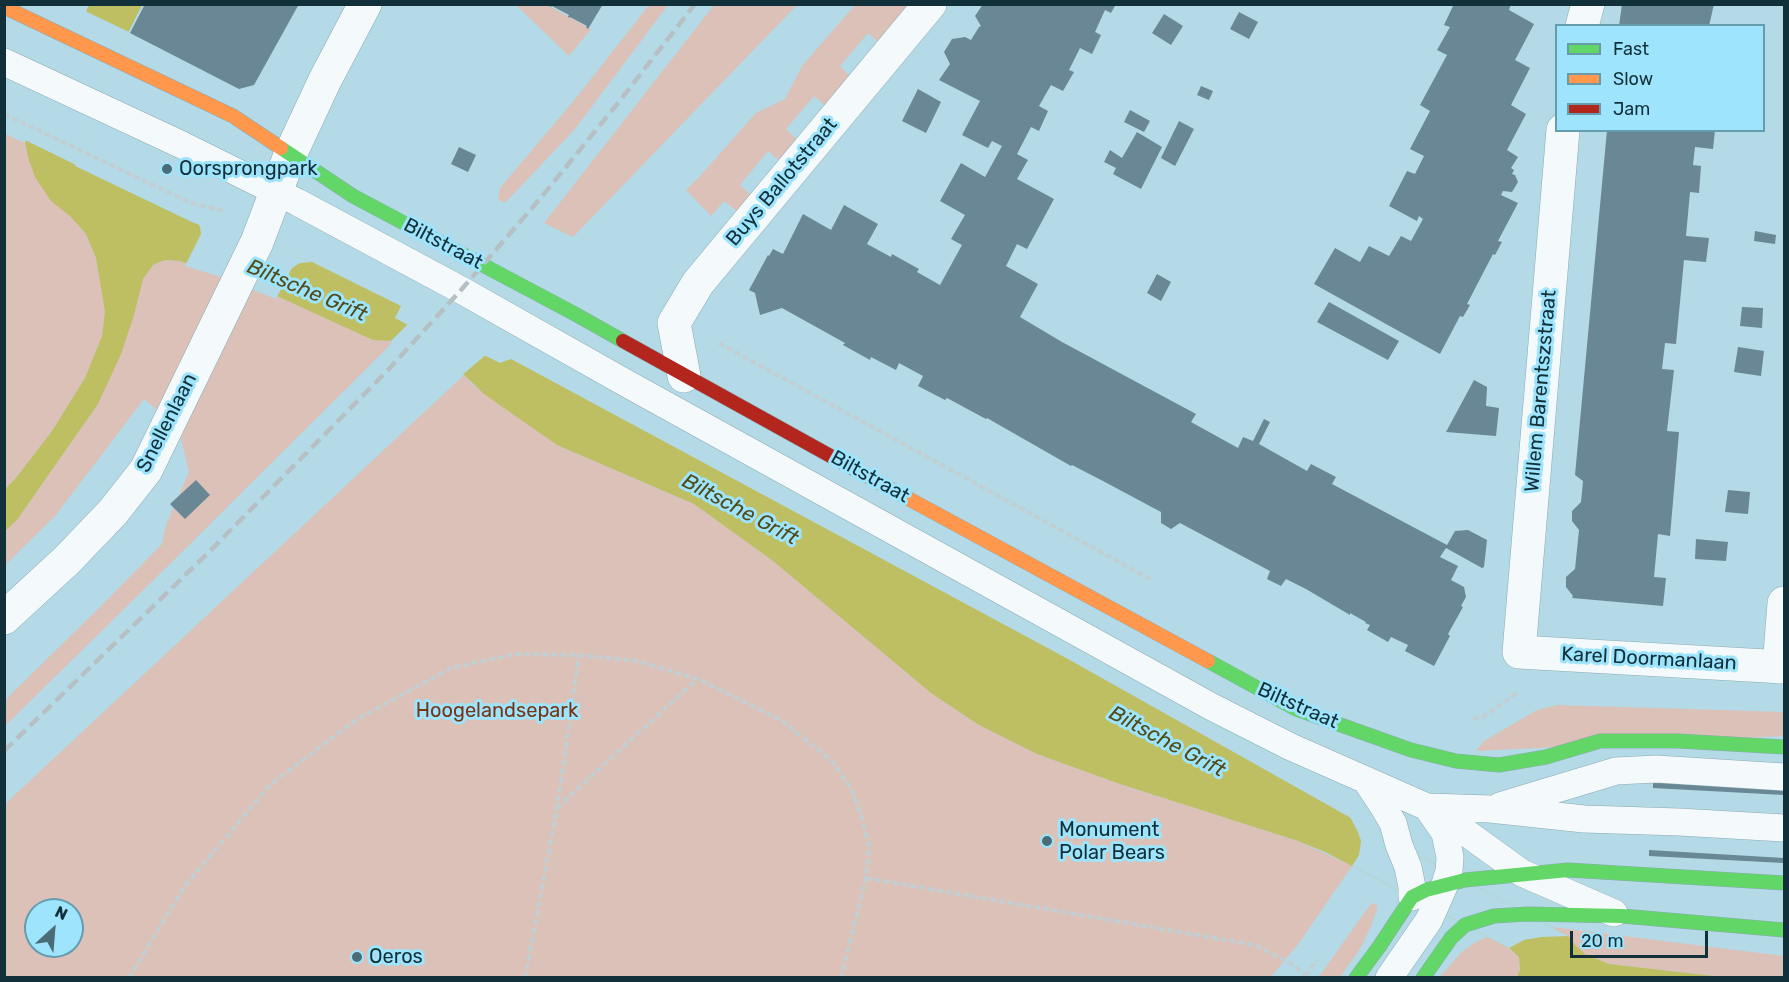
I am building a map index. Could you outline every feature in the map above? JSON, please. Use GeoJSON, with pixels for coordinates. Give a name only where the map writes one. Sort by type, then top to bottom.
{"type":"FeatureCollection","features":[{"type":"Feature","properties":{"kind":"street","name":"Snellenlaan"},"geometry":{"type":"LineString","coordinates":[[4,618],[67,560],[113,512],[146,470],[257,242],[290,155],[325,80],[365,4]]}},
{"type":"Feature","properties":{"kind":"street","name":"Buys Ballotstraat"},"geometry":{"type":"LineString","coordinates":[[674,323],[698,282],[930,4]]}},
{"type":"Feature","properties":{"kind":"street"},"geometry":{"type":"LineString","coordinates":[[1583,24],[1588,4]]}},
{"type":"Feature","properties":{"kind":"street","name":"Biltstraat"},"geometry":{"type":"LineString","coordinates":[[4,7],[233,116],[354,196],[1296,709],[1410,750],[1456,761],[1499,765],[1546,757],[1600,741],[1678,741],[1785,747]]}},
{"type":"Feature","properties":{"kind":"street","name":"Willem Barentszstraat"},"geometry":{"type":"LineString","coordinates":[[1519,652],[1563,132]]}},
{"type":"Feature","properties":{"kind":"street"},"geometry":{"type":"LineString","coordinates":[[674,323],[684,376]]}},
{"type":"Feature","properties":{"kind":"street","name":"Karel Doormanlaan"},"geometry":{"type":"LineString","coordinates":[[1519,652],[1782,667],[1785,603]]}},
{"type":"Feature","properties":{"kind":"street"},"geometry":{"type":"LineString","coordinates":[[1453,878],[1568,870],[1785,883]]}},
{"type":"Feature","properties":{"kind":"street"},"geometry":{"type":"LineString","coordinates":[[1356,978],[1380,947],[1423,903]]}},
{"type":"Feature","properties":{"kind":"street"},"geometry":{"type":"LineString","coordinates":[[1423,978],[1451,938],[1465,925],[1494,916],[1528,914],[1623,916]]}},
{"type":"Feature","properties":{"kind":"street","name":"Biltstraat"},"geometry":{"type":"LineString","coordinates":[[1623,916],[1785,930]]}},
{"type":"Feature","properties":{"kind":"lane","name":"Biltstraat"},"geometry":{"type":"LineString","coordinates":[[4,62],[276,190],[471,295],[593,365],[1212,707],[1291,747],[1427,807],[1522,873],[1623,916]]}},
{"type":"Feature","properties":{"kind":"lane","name":"Biltstraat"},"geometry":{"type":"LineString","coordinates":[[1490,809],[1616,771],[1656,769],[1785,777]]}},
{"type":"Feature","properties":{"kind":"lane"},"geometry":{"type":"LineString","coordinates":[[1366,780],[1393,823],[1408,867],[1412,887],[1423,903],[1429,920],[1389,978]]}},
{"type":"Feature","properties":{"kind":"lane","name":"Biltstraat"},"geometry":{"type":"LineString","coordinates":[[1427,807],[1490,809],[1584,819],[1785,828]]}},
{"type":"Feature","properties":{"kind":"lane"},"geometry":{"type":"LineString","coordinates":[[1423,903],[1453,878],[1445,833],[1427,807]]}},
{"type":"Feature","properties":{"kind":"path"},"geometry":{"type":"LineString","coordinates":[[4,114],[82,151]]}},
{"type":"Feature","properties":{"kind":"path"},"geometry":{"type":"LineString","coordinates":[[674,323],[729,347],[1158,584]]}},
{"type":"Feature","properties":{"kind":"path"},"geometry":{"type":"LineString","coordinates":[[129,978],[184,887],[270,785],[356,720],[451,668],[516,654],[579,655],[637,661],[698,679],[781,720],[831,760],[851,788],[869,846],[866,878],[841,978]]}},
{"type":"Feature","properties":{"kind":"path"},"geometry":{"type":"LineString","coordinates":[[525,978],[557,808],[579,655]]}},
{"type":"Feature","properties":{"kind":"path"},"geometry":{"type":"LineString","coordinates":[[557,808],[698,679]]}},
{"type":"Feature","properties":{"kind":"path"},"geometry":{"type":"LineString","coordinates":[[1471,719],[1483,717],[1520,691]]}},
{"type":"Feature","properties":{"kind":"path"},"geometry":{"type":"LineString","coordinates":[[866,878],[1255,945],[1290,963],[1306,975]]}},
{"type":"Feature","properties":{"kind":"green space"},"geometry":{"type":"Polygon","coordinates":[[[516,5],[547,5],[591,29],[569,56],[516,5]]]}},
{"type":"Feature","properties":{"kind":"green space"},"geometry":{"type":"Polygon","coordinates":[[[649,5],[668,5],[575,129],[505,203],[498,199],[500,188],[576,98],[649,5]]]}},
{"type":"Feature","properties":{"kind":"green space"},"geometry":{"type":"Polygon","coordinates":[[[714,5],[797,5],[573,237],[544,223],[714,5]]]}},
{"type":"Feature","properties":{"kind":"green space"},"geometry":{"type":"Polygon","coordinates":[[[855,5],[912,5],[881,44],[868,33],[840,66],[852,78],[827,107],[814,96],[786,129],[798,141],[782,163],[768,151],[740,185],[753,197],[738,212],[724,201],[711,216],[686,190],[756,113],[785,99],[802,66],[855,5]]]}},
{"type":"Feature","properties":{"kind":"green space"},"geometry":{"type":"Polygon","coordinates":[[[5,134],[25,143],[28,157],[70,216],[86,234],[96,258],[105,312],[102,336],[85,378],[52,431],[5,489],[5,134]]]}},
{"type":"Feature","properties":{"kind":"green space"},"geometry":{"type":"Polygon","coordinates":[[[165,260],[180,261],[219,274],[279,297],[373,339],[394,341],[5,726],[5,700],[162,544],[166,525],[189,472],[178,427],[144,399],[55,516],[5,565],[5,531],[17,520],[98,404],[134,315],[143,279],[153,265],[165,260]]]}},
{"type":"Feature","properties":{"kind":"green space","name":"Hoogelandsepark"},"geometry":{"type":"Polygon","coordinates":[[[464,375],[473,385],[557,445],[694,504],[773,561],[931,693],[979,725],[1037,754],[1120,784],[1298,841],[1352,866],[1299,943],[1271,977],[5,978],[5,804],[464,375]]]}},
{"type":"Feature","properties":{"kind":"green space"},"geometry":{"type":"Polygon","coordinates":[[[1557,705],[1784,712],[1784,736],[1476,751],[1484,741],[1537,710],[1557,705]]]}},
{"type":"Feature","properties":{"kind":"green space"},"geometry":{"type":"Polygon","coordinates":[[[1374,903],[1377,909],[1371,926],[1360,949],[1340,977],[1318,978],[1370,905],[1374,903]]]}},
{"type":"Feature","properties":{"kind":"green space"},"geometry":{"type":"Polygon","coordinates":[[[1552,927],[1784,956],[1784,977],[1722,977],[1609,964],[1585,954],[1574,945],[1568,936],[1552,927]]]}},
{"type":"Feature","properties":{"kind":"green space"},"geometry":{"type":"Polygon","coordinates":[[[1487,937],[1509,948],[1519,957],[1520,970],[1517,977],[1439,978],[1462,952],[1487,937]]]}},
{"type":"Feature","properties":{"kind":"water","name":"Biltsche Grift"},"geometry":{"type":"Polygon","coordinates":[[[89,5],[142,5],[129,31],[75,166],[194,223],[312,262],[401,306],[395,318],[408,325],[414,320],[500,363],[511,359],[1068,659],[1399,845],[1568,936],[1585,954],[1609,964],[1722,977],[1517,977],[1520,970],[1519,957],[1509,948],[1325,852],[1037,754],[979,725],[931,693],[773,561],[694,504],[557,445],[484,394],[464,375],[394,341],[373,340],[279,297],[180,261],[165,260],[153,265],[143,279],[121,354],[98,404],[17,520],[5,531],[5,489],[52,431],[85,378],[102,336],[105,312],[96,258],[86,234],[70,216],[51,201],[35,177],[25,143],[89,5]]]}},
{"type":"Feature","properties":{"kind":"pier"},"geometry":{"type":"Polygon","coordinates":[[[83,10],[129,32],[76,165],[25,140],[83,10]]]}},
{"type":"Feature","properties":{"kind":"pier"},"geometry":{"type":"Polygon","coordinates":[[[197,222],[312,262],[300,263],[292,268],[276,299],[218,276],[185,266],[201,234],[197,222]]]}},
{"type":"Feature","properties":{"kind":"pier"},"geometry":{"type":"Polygon","coordinates":[[[415,317],[488,353],[460,377],[390,342],[415,317]]]}},
{"type":"Feature","properties":{"kind":"pier"},"geometry":{"type":"Polygon","coordinates":[[[1350,817],[1568,936],[1524,940],[1509,948],[1352,866],[1359,855],[1361,841],[1350,817]]]}},
{"type":"Feature","properties":{"kind":"building"},"geometry":{"type":"Polygon","coordinates":[[[145,4],[299,4],[254,85],[239,89],[130,33],[145,4]]]}},
{"type":"Feature","properties":{"kind":"building"},"geometry":{"type":"Polygon","coordinates":[[[549,4],[603,4],[588,29],[587,26],[549,4]]]}},
{"type":"Feature","properties":{"kind":"building"},"geometry":{"type":"Polygon","coordinates":[[[983,4],[1116,4],[1111,13],[1105,10],[1095,32],[1101,35],[1092,54],[1080,48],[1069,70],[1074,72],[1063,91],[1051,85],[1039,106],[1048,111],[1039,131],[1031,127],[1017,154],[1028,160],[1017,179],[1054,199],[1027,249],[1017,244],[1006,266],[1038,284],[1020,317],[1196,414],[1191,422],[1238,448],[1243,437],[1253,441],[1264,419],[1270,422],[1259,444],[1307,471],[1311,464],[1336,477],[1332,484],[1447,545],[1455,531],[1468,530],[1487,540],[1482,568],[1446,548],[1440,557],[1458,566],[1451,580],[1464,587],[1466,597],[1448,634],[1450,636],[1434,666],[1405,651],[1408,645],[1391,637],[1388,642],[1367,630],[1370,625],[1366,622],[1306,589],[1286,579],[1281,586],[1267,579],[1270,571],[1180,523],[1171,529],[1161,523],[1161,512],[1071,466],[987,418],[918,386],[923,376],[899,363],[896,370],[871,357],[870,360],[843,345],[845,343],[782,308],[760,315],[755,293],[749,290],[768,255],[773,249],[783,254],[803,214],[831,230],[844,205],[878,224],[867,244],[891,257],[892,254],[919,269],[917,272],[940,285],[962,245],[951,239],[965,215],[940,201],[961,163],[985,177],[1002,146],[992,141],[988,148],[962,135],[980,101],[939,80],[950,64],[944,52],[952,39],[965,37],[971,40],[981,26],[975,16],[983,4]]]}},
{"type":"Feature","properties":{"kind":"building"},"geometry":{"type":"Polygon","coordinates":[[[1454,4],[1511,4],[1509,10],[1534,24],[1515,60],[1530,68],[1511,105],[1526,114],[1507,150],[1518,157],[1511,168],[1518,182],[1512,192],[1503,191],[1501,195],[1518,203],[1498,241],[1502,242],[1495,255],[1493,254],[1467,304],[1470,305],[1463,317],[1460,316],[1440,354],[1314,284],[1335,248],[1360,262],[1369,246],[1389,256],[1401,236],[1411,241],[1423,219],[1419,216],[1417,221],[1389,206],[1407,171],[1415,174],[1424,156],[1410,149],[1430,111],[1420,105],[1447,55],[1437,50],[1450,27],[1444,25],[1454,4]]]}},
{"type":"Feature","properties":{"kind":"building"},"geometry":{"type":"Polygon","coordinates":[[[1622,4],[1714,4],[1709,24],[1619,24],[1622,4]]]}},
{"type":"Feature","properties":{"kind":"building"},"geometry":{"type":"Polygon","coordinates":[[[1239,12],[1258,22],[1249,39],[1230,29],[1239,12]]]}},
{"type":"Feature","properties":{"kind":"building"},"geometry":{"type":"Polygon","coordinates":[[[1164,14],[1183,26],[1171,45],[1152,33],[1164,14]]]}},
{"type":"Feature","properties":{"kind":"building"},"geometry":{"type":"Polygon","coordinates":[[[1201,86],[1213,91],[1209,100],[1197,95],[1201,86]]]}},
{"type":"Feature","properties":{"kind":"building"},"geometry":{"type":"Polygon","coordinates":[[[918,89],[941,102],[926,133],[902,121],[918,89]]]}},
{"type":"Feature","properties":{"kind":"building"},"geometry":{"type":"Polygon","coordinates":[[[1130,110],[1150,121],[1144,132],[1124,122],[1130,110]]]}},
{"type":"Feature","properties":{"kind":"building"},"geometry":{"type":"Polygon","coordinates":[[[1179,121],[1194,129],[1175,166],[1161,158],[1179,121]]]}},
{"type":"Feature","properties":{"kind":"building"},"geometry":{"type":"Polygon","coordinates":[[[1137,132],[1162,147],[1141,189],[1113,174],[1116,168],[1104,162],[1110,150],[1122,158],[1137,132]]]}},
{"type":"Feature","properties":{"kind":"building"},"geometry":{"type":"Polygon","coordinates":[[[1607,132],[1715,132],[1713,149],[1695,147],[1693,165],[1701,166],[1699,193],[1690,192],[1686,236],[1709,238],[1706,262],[1684,260],[1676,344],[1665,343],[1662,369],[1674,370],[1667,431],[1679,432],[1670,536],[1658,534],[1654,577],[1666,578],[1663,606],[1572,598],[1573,596],[1566,587],[1566,577],[1575,569],[1579,530],[1572,521],[1572,511],[1581,502],[1583,481],[1575,475],[1607,132]]]}},
{"type":"Feature","properties":{"kind":"building"},"geometry":{"type":"Polygon","coordinates":[[[459,147],[476,155],[468,172],[451,164],[459,147]]]}},
{"type":"Feature","properties":{"kind":"building"},"geometry":{"type":"Polygon","coordinates":[[[1755,231],[1776,235],[1775,244],[1754,241],[1755,231]]]}},
{"type":"Feature","properties":{"kind":"building"},"geometry":{"type":"Polygon","coordinates":[[[1157,274],[1171,282],[1161,301],[1147,293],[1157,274]]]}},
{"type":"Feature","properties":{"kind":"building"},"geometry":{"type":"Polygon","coordinates":[[[1329,302],[1399,341],[1388,360],[1317,322],[1329,302]]]}},
{"type":"Feature","properties":{"kind":"building"},"geometry":{"type":"Polygon","coordinates":[[[1742,307],[1763,308],[1762,328],[1740,326],[1742,307]]]}},
{"type":"Feature","properties":{"kind":"building"},"geometry":{"type":"Polygon","coordinates":[[[1738,347],[1764,351],[1761,376],[1734,372],[1738,347]]]}},
{"type":"Feature","properties":{"kind":"building"},"geometry":{"type":"Polygon","coordinates":[[[1474,380],[1487,387],[1486,406],[1499,408],[1496,436],[1446,432],[1474,380]]]}},
{"type":"Feature","properties":{"kind":"building"},"geometry":{"type":"Polygon","coordinates":[[[196,480],[210,495],[185,519],[170,504],[196,480]]]}},
{"type":"Feature","properties":{"kind":"building"},"geometry":{"type":"Polygon","coordinates":[[[1728,490],[1750,492],[1748,514],[1725,512],[1728,490]]]}},
{"type":"Feature","properties":{"kind":"building"},"geometry":{"type":"Polygon","coordinates":[[[1696,539],[1728,542],[1726,561],[1695,559],[1696,539]]]}},
{"type":"Feature","properties":{"kind":"building"},"geometry":{"type":"Polygon","coordinates":[[[1653,782],[1784,790],[1784,795],[1653,788],[1653,782]]]}},
{"type":"Feature","properties":{"kind":"building"},"geometry":{"type":"Polygon","coordinates":[[[1649,850],[1784,858],[1784,863],[1649,856],[1649,850]]]}},
{"type":"Feature","properties":{"kind":"railway"},"geometry":{"type":"LineString","coordinates":[[4,751],[208,553],[388,370],[539,200],[695,4]]}},
{"type":"Feature","properties":{"kind":"traffic: fast"},"geometry":{"type":"LineString","coordinates":[[281,148],[353,196],[623,341]]}},
{"type":"Feature","properties":{"kind":"traffic: fast"},"geometry":{"type":"LineString","coordinates":[[1208,661],[1296,709],[1411,750],[1456,761],[1499,765],[1546,757],[1600,741],[1678,741],[1784,747]]}},
{"type":"Feature","properties":{"kind":"traffic: fast"},"geometry":{"type":"LineString","coordinates":[[1356,978],[1412,897],[1426,890],[1465,880],[1568,870],[1784,883]]}},
{"type":"Feature","properties":{"kind":"traffic: fast"},"geometry":{"type":"LineString","coordinates":[[1423,978],[1451,938],[1465,925],[1494,916],[1528,914],[1622,916],[1784,930]]}},
{"type":"Feature","properties":{"kind":"traffic: slow"},"geometry":{"type":"LineString","coordinates":[[4,7],[233,116],[281,148]]}},
{"type":"Feature","properties":{"kind":"traffic: slow"},"geometry":{"type":"LineString","coordinates":[[863,474],[1208,661]]}},
{"type":"Feature","properties":{"kind":"traffic: jam"},"geometry":{"type":"LineString","coordinates":[[623,341],[863,474]]}},
{"type":"Feature","properties":{"kind":"place","name":"Oorsprongpark"},"geometry":{"type":"Point","coordinates":[167,169]}},
{"type":"Feature","properties":{"kind":"place","name":"Monument Polar Bears"},"geometry":{"type":"Point","coordinates":[1047,841]}},
{"type":"Feature","properties":{"kind":"place","name":"Oeros"},"geometry":{"type":"Point","coordinates":[357,957]}}]}
